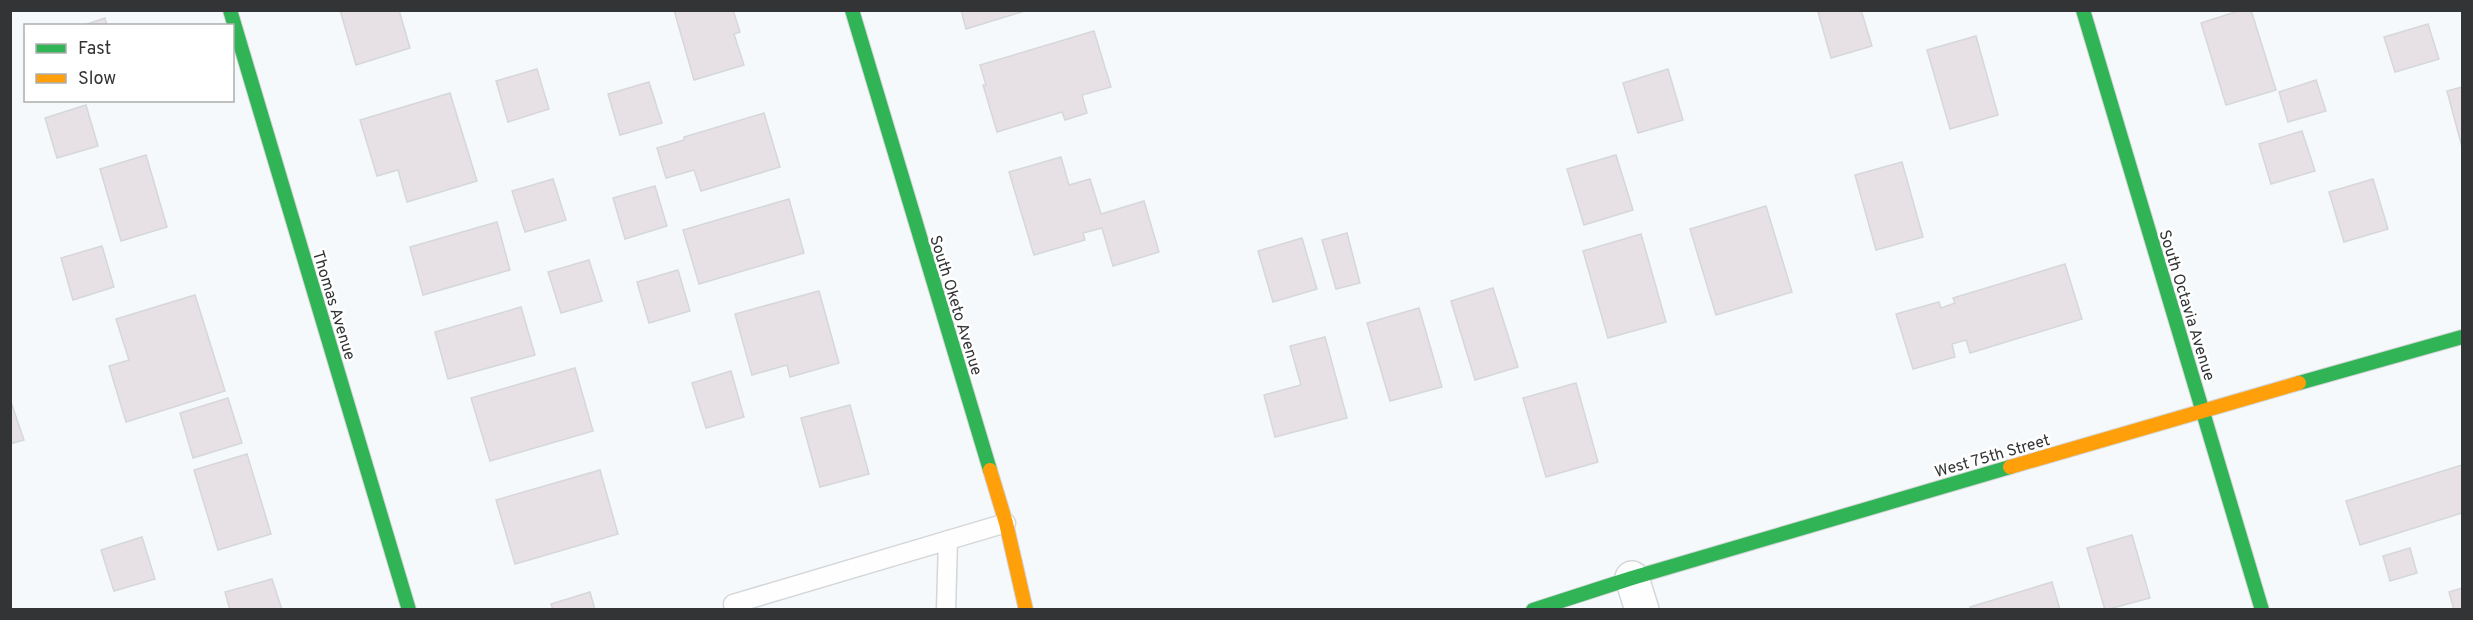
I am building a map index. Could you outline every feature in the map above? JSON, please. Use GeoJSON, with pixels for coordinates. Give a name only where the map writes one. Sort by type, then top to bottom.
{"type":"FeatureCollection","features":[{"type":"Feature","properties":{"kind":"street","name":"Thomas Avenue"},"geometry":{"type":"LineString","coordinates":[[230,10],[409,609]]}},
{"type":"Feature","properties":{"kind":"street","name":"South Oketo Avenue"},"geometry":{"type":"LineString","coordinates":[[852,10],[1006,523],[1026,609]]}},
{"type":"Feature","properties":{"kind":"street","name":"South Octavia Avenue"},"geometry":{"type":"LineString","coordinates":[[2082,10],[2262,609]]}},
{"type":"Feature","properties":{"kind":"street","name":"West 75th Street"},"geometry":{"type":"LineString","coordinates":[[1533,609],[2203,410],[2463,338]]}},
{"type":"Feature","properties":{"kind":"street"},"geometry":{"type":"LineString","coordinates":[[1632,578],[1642,609]]}},
{"type":"Feature","properties":{"kind":"lane"},"geometry":{"type":"LineString","coordinates":[[734,609],[733,604],[1006,523]]}},
{"type":"Feature","properties":{"kind":"lane"},"geometry":{"type":"LineString","coordinates":[[946,609],[948,540]]}},
{"type":"Feature","properties":{"kind":"building"},"geometry":{"type":"Polygon","coordinates":[[[340,10],[399,10],[410,48],[356,65],[340,10]]]}},
{"type":"Feature","properties":{"kind":"building"},"geometry":{"type":"Polygon","coordinates":[[[674,10],[733,10],[740,32],[734,34],[744,65],[694,80],[674,10]]]}},
{"type":"Feature","properties":{"kind":"building"},"geometry":{"type":"Polygon","coordinates":[[[961,10],[1028,10],[966,29],[961,10]]]}},
{"type":"Feature","properties":{"kind":"building"},"geometry":{"type":"Polygon","coordinates":[[[1861,10],[1872,46],[1831,58],[1818,12],[1861,10]]]}},
{"type":"Feature","properties":{"kind":"building"},"geometry":{"type":"Polygon","coordinates":[[[2241,10],[2251,10],[2276,90],[2226,105],[2201,23],[2241,10]]]}},
{"type":"Feature","properties":{"kind":"building"},"geometry":{"type":"Polygon","coordinates":[[[105,18],[106,24],[87,24],[105,18]]]}},
{"type":"Feature","properties":{"kind":"building"},"geometry":{"type":"Polygon","coordinates":[[[2428,24],[2439,59],[2395,72],[2384,37],[2428,24]]]}},
{"type":"Feature","properties":{"kind":"building"},"geometry":{"type":"Polygon","coordinates":[[[1094,31],[1111,87],[1082,95],[1087,113],[1065,120],[1062,112],[997,132],[983,85],[986,85],[980,65],[1094,31]]]}},
{"type":"Feature","properties":{"kind":"building"},"geometry":{"type":"Polygon","coordinates":[[[1976,36],[1998,115],[1950,129],[1927,50],[1976,36]]]}},
{"type":"Feature","properties":{"kind":"building"},"geometry":{"type":"Polygon","coordinates":[[[537,69],[549,109],[508,122],[496,81],[537,69]]]}},
{"type":"Feature","properties":{"kind":"building"},"geometry":{"type":"Polygon","coordinates":[[[1668,69],[1683,120],[1638,133],[1623,83],[1668,69]]]}},
{"type":"Feature","properties":{"kind":"building"},"geometry":{"type":"Polygon","coordinates":[[[2316,80],[2326,111],[2288,122],[2279,92],[2316,80]]]}},
{"type":"Feature","properties":{"kind":"building"},"geometry":{"type":"Polygon","coordinates":[[[649,82],[662,123],[620,135],[608,94],[649,82]]]}},
{"type":"Feature","properties":{"kind":"building"},"geometry":{"type":"Polygon","coordinates":[[[2462,87],[2462,147],[2447,91],[2462,87]]]}},
{"type":"Feature","properties":{"kind":"building"},"geometry":{"type":"Polygon","coordinates":[[[450,93],[477,181],[407,202],[398,170],[377,176],[360,120],[450,93]]]}},
{"type":"Feature","properties":{"kind":"building"},"geometry":{"type":"Polygon","coordinates":[[[86,105],[98,146],[57,158],[45,118],[86,105]]]}},
{"type":"Feature","properties":{"kind":"building"},"geometry":{"type":"Polygon","coordinates":[[[764,113],[780,167],[701,191],[694,170],[666,178],[657,148],[684,140],[684,137],[764,113]]]}},
{"type":"Feature","properties":{"kind":"building"},"geometry":{"type":"Polygon","coordinates":[[[2302,131],[2315,171],[2271,184],[2259,144],[2302,131]]]}},
{"type":"Feature","properties":{"kind":"building"},"geometry":{"type":"Polygon","coordinates":[[[146,155],[167,227],[121,241],[100,169],[146,155]]]}},
{"type":"Feature","properties":{"kind":"building"},"geometry":{"type":"Polygon","coordinates":[[[1616,155],[1633,210],[1584,225],[1567,169],[1616,155]]]}},
{"type":"Feature","properties":{"kind":"building"},"geometry":{"type":"Polygon","coordinates":[[[1061,157],[1069,185],[1090,179],[1101,214],[1144,201],[1159,252],[1113,266],[1102,228],[1083,233],[1085,240],[1034,255],[1009,172],[1061,157]]]}},
{"type":"Feature","properties":{"kind":"building"},"geometry":{"type":"Polygon","coordinates":[[[1902,162],[1923,237],[1876,250],[1855,175],[1902,162]]]}},
{"type":"Feature","properties":{"kind":"building"},"geometry":{"type":"Polygon","coordinates":[[[553,179],[566,220],[525,232],[512,191],[553,179]]]}},
{"type":"Feature","properties":{"kind":"building"},"geometry":{"type":"Polygon","coordinates":[[[2373,179],[2388,229],[2344,242],[2329,192],[2373,179]]]}},
{"type":"Feature","properties":{"kind":"building"},"geometry":{"type":"Polygon","coordinates":[[[655,186],[667,226],[625,239],[613,198],[655,186]]]}},
{"type":"Feature","properties":{"kind":"building"},"geometry":{"type":"Polygon","coordinates":[[[789,199],[804,253],[699,284],[683,230],[789,199]]]}},
{"type":"Feature","properties":{"kind":"building"},"geometry":{"type":"Polygon","coordinates":[[[1766,206],[1792,292],[1716,315],[1690,229],[1766,206]]]}},
{"type":"Feature","properties":{"kind":"building"},"geometry":{"type":"Polygon","coordinates":[[[497,222],[510,270],[423,295],[410,247],[497,222]]]}},
{"type":"Feature","properties":{"kind":"building"},"geometry":{"type":"Polygon","coordinates":[[[1347,233],[1360,283],[1336,289],[1322,240],[1347,233]]]}},
{"type":"Feature","properties":{"kind":"building"},"geometry":{"type":"Polygon","coordinates":[[[1641,234],[1666,322],[1608,338],[1583,251],[1641,234]]]}},
{"type":"Feature","properties":{"kind":"building"},"geometry":{"type":"Polygon","coordinates":[[[1302,238],[1317,289],[1273,302],[1258,251],[1302,238]]]}},
{"type":"Feature","properties":{"kind":"building"},"geometry":{"type":"Polygon","coordinates":[[[102,246],[114,287],[73,300],[61,258],[102,246]]]}},
{"type":"Feature","properties":{"kind":"building"},"geometry":{"type":"Polygon","coordinates":[[[589,260],[602,301],[561,313],[548,272],[589,260]]]}},
{"type":"Feature","properties":{"kind":"building"},"geometry":{"type":"Polygon","coordinates":[[[2065,264],[2082,319],[1970,353],[1966,340],[1952,344],[1955,357],[1913,369],[1896,314],[1939,302],[1941,308],[1955,303],[1953,298],[2065,264]]]}},
{"type":"Feature","properties":{"kind":"building"},"geometry":{"type":"Polygon","coordinates":[[[678,270],[690,311],[649,323],[637,282],[678,270]]]}},
{"type":"Feature","properties":{"kind":"building"},"geometry":{"type":"Polygon","coordinates":[[[1493,288],[1518,367],[1475,380],[1451,301],[1493,288]]]}},
{"type":"Feature","properties":{"kind":"building"},"geometry":{"type":"Polygon","coordinates":[[[819,291],[839,363],[790,377],[787,365],[752,375],[735,314],[819,291]]]}},
{"type":"Feature","properties":{"kind":"building"},"geometry":{"type":"Polygon","coordinates":[[[195,295],[225,391],[126,422],[109,366],[129,360],[116,319],[195,295]]]}},
{"type":"Feature","properties":{"kind":"building"},"geometry":{"type":"Polygon","coordinates":[[[521,307],[535,355],[448,379],[435,332],[521,307]]]}},
{"type":"Feature","properties":{"kind":"building"},"geometry":{"type":"Polygon","coordinates":[[[1419,308],[1442,387],[1390,401],[1367,323],[1419,308]]]}},
{"type":"Feature","properties":{"kind":"building"},"geometry":{"type":"Polygon","coordinates":[[[1325,337],[1347,418],[1275,437],[1264,395],[1301,385],[1290,346],[1325,337]]]}},
{"type":"Feature","properties":{"kind":"building"},"geometry":{"type":"Polygon","coordinates":[[[575,368],[593,431],[490,461],[471,398],[575,368]]]}},
{"type":"Feature","properties":{"kind":"building"},"geometry":{"type":"Polygon","coordinates":[[[731,371],[744,417],[706,428],[692,383],[731,371]]]}},
{"type":"Feature","properties":{"kind":"building"},"geometry":{"type":"Polygon","coordinates":[[[1576,383],[1598,462],[1546,477],[1523,398],[1576,383]]]}},
{"type":"Feature","properties":{"kind":"building"},"geometry":{"type":"Polygon","coordinates":[[[228,398],[242,443],[193,458],[180,413],[228,398]]]}},
{"type":"Feature","properties":{"kind":"building"},"geometry":{"type":"Polygon","coordinates":[[[10,399],[24,440],[10,444],[10,399]]]}},
{"type":"Feature","properties":{"kind":"building"},"geometry":{"type":"Polygon","coordinates":[[[850,405],[869,474],[820,487],[801,418],[850,405]]]}},
{"type":"Feature","properties":{"kind":"building"},"geometry":{"type":"Polygon","coordinates":[[[247,454],[271,534],[218,550],[194,470],[247,454]]]}},
{"type":"Feature","properties":{"kind":"building"},"geometry":{"type":"Polygon","coordinates":[[[2462,465],[2462,513],[2360,545],[2346,501],[2462,465]]]}},
{"type":"Feature","properties":{"kind":"building"},"geometry":{"type":"Polygon","coordinates":[[[600,470],[618,534],[515,564],[496,500],[600,470]]]}},
{"type":"Feature","properties":{"kind":"building"},"geometry":{"type":"Polygon","coordinates":[[[2132,535],[2150,598],[2105,610],[2087,548],[2132,535]]]}},
{"type":"Feature","properties":{"kind":"building"},"geometry":{"type":"Polygon","coordinates":[[[142,537],[155,579],[114,591],[101,550],[142,537]]]}},
{"type":"Feature","properties":{"kind":"building"},"geometry":{"type":"Polygon","coordinates":[[[2410,548],[2417,573],[2390,581],[2383,556],[2410,548]]]}},
{"type":"Feature","properties":{"kind":"building"},"geometry":{"type":"Polygon","coordinates":[[[272,579],[282,610],[230,610],[225,592],[272,579]]]}},
{"type":"Feature","properties":{"kind":"building"},"geometry":{"type":"Polygon","coordinates":[[[2052,582],[2060,610],[1971,610],[1970,607],[2052,582]]]}},
{"type":"Feature","properties":{"kind":"building"},"geometry":{"type":"Polygon","coordinates":[[[2462,588],[2462,610],[2454,610],[2449,592],[2462,588]]]}},
{"type":"Feature","properties":{"kind":"building"},"geometry":{"type":"Polygon","coordinates":[[[590,592],[595,610],[553,610],[551,604],[590,592]]]}},
{"type":"Feature","properties":{"kind":"traffic: fast"},"geometry":{"type":"LineString","coordinates":[[230,10],[409,610]]}},
{"type":"Feature","properties":{"kind":"traffic: fast"},"geometry":{"type":"LineString","coordinates":[[852,10],[990,470]]}},
{"type":"Feature","properties":{"kind":"traffic: fast"},"geometry":{"type":"LineString","coordinates":[[2083,10],[2262,610]]}},
{"type":"Feature","properties":{"kind":"traffic: fast"},"geometry":{"type":"LineString","coordinates":[[2299,383],[2462,337]]}},
{"type":"Feature","properties":{"kind":"traffic: fast"},"geometry":{"type":"LineString","coordinates":[[1533,610],[1632,578],[2010,467]]}},
{"type":"Feature","properties":{"kind":"traffic: slow"},"geometry":{"type":"LineString","coordinates":[[2010,467],[2299,383]]}},
{"type":"Feature","properties":{"kind":"traffic: slow"},"geometry":{"type":"LineString","coordinates":[[990,470],[1006,523],[1026,610]]}}]}
